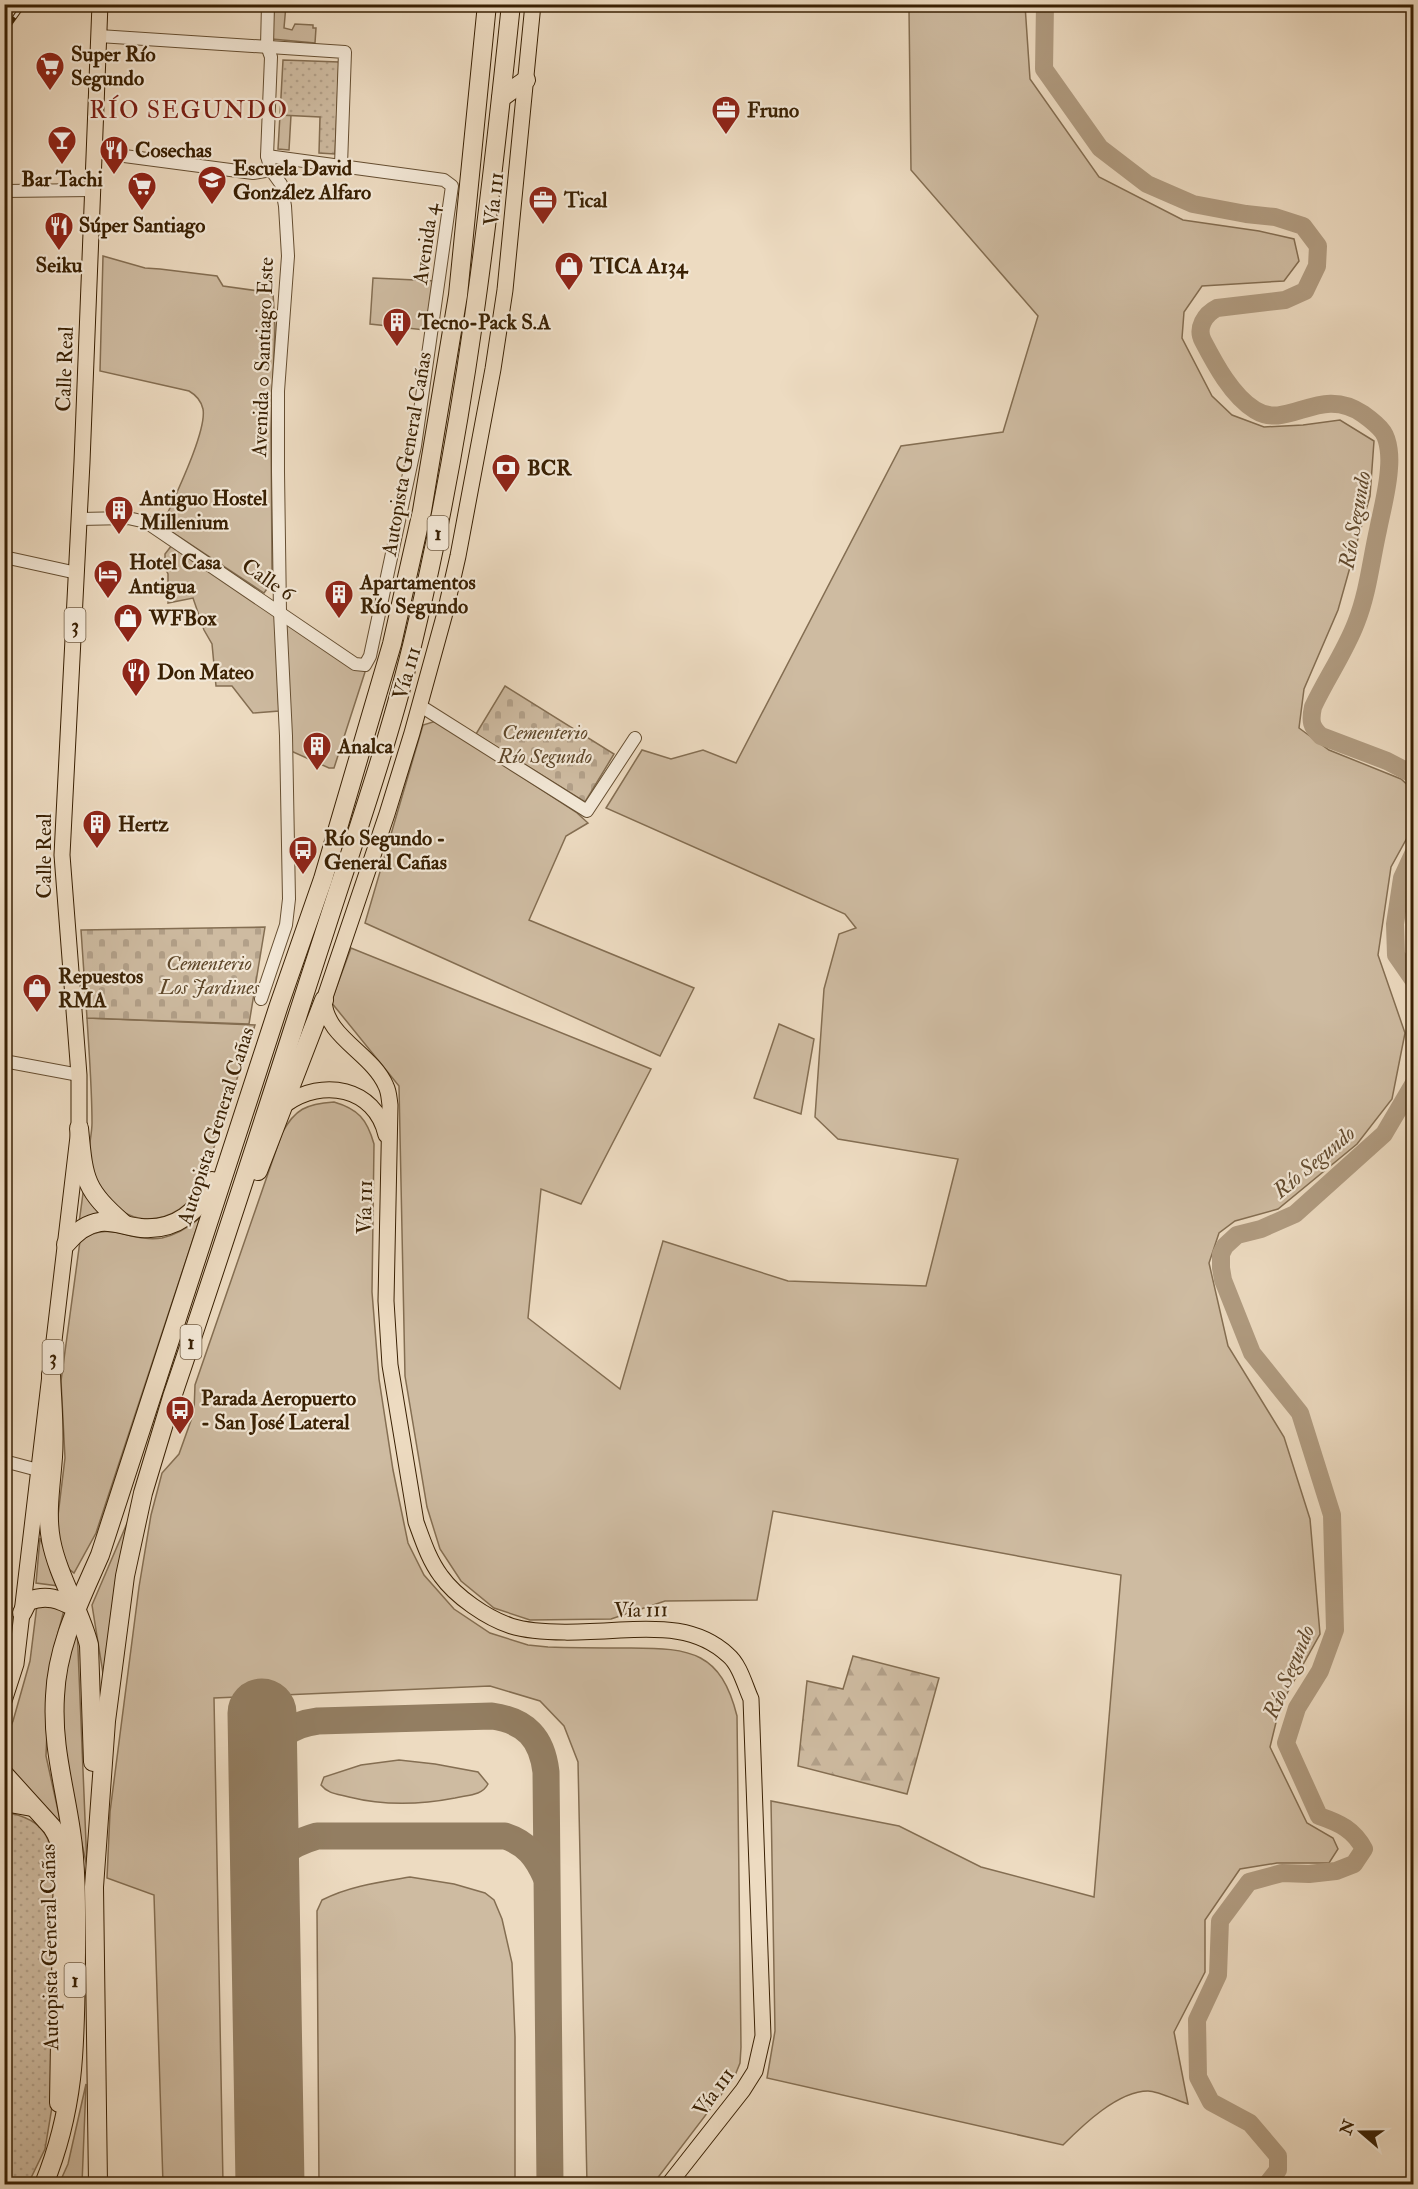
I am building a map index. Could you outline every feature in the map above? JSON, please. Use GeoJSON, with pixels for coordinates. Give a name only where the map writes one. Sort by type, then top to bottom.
{"type":"FeatureCollection","features":[{"type":"Feature","properties":{"kind":"highway","name":"Autopista General Cañas"},"geometry":{"type":"LineString","coordinates":[[44,2184],[58,2146],[73,2073],[75,1865],[54,1738],[59,1659],[76,1608],[100,1555],[279,1005],[323,879],[392,644],[422,511],[458,295],[487,4]]}},
{"type":"Feature","properties":{"kind":"highway","name":"Autopista General Cañas"},"geometry":{"type":"LineString","coordinates":[[98,2184],[96,1854],[106,1721],[125,1576],[143,1493],[172,1397],[365,806],[414,636],[442,514],[465,377],[488,218],[511,4]]}},
{"type":"Feature","properties":{"kind":"highway"},"geometry":{"type":"LineString","coordinates":[[501,99],[526,80]]}},
{"type":"Feature","properties":{"kind":"highway"},"geometry":{"type":"LineString","coordinates":[[197,1322],[286,1104],[324,999]]}},
{"type":"Feature","properties":{"kind":"highway"},"geometry":{"type":"LineString","coordinates":[[66,1244],[75,1233],[99,1222],[154,1229],[165,1227],[186,1217],[199,1205],[208,1190],[279,1005]]}},
{"type":"Feature","properties":{"kind":"highway"},"geometry":{"type":"LineString","coordinates":[[79,1128],[82,1169],[88,1185],[103,1205],[125,1226]]}},
{"type":"Feature","properties":{"kind":"highway"},"geometry":{"type":"LineString","coordinates":[[51,1374],[53,1455],[49,1523],[54,1555],[85,1629],[89,1645],[96,1854]]}},
{"type":"Feature","properties":{"kind":"highway"},"geometry":{"type":"LineString","coordinates":[[22,1613],[28,1601],[44,1597],[64,1601],[76,1608]]}},
{"type":"Feature","properties":{"kind":"highway"},"geometry":{"type":"LineString","coordinates":[[4,1774],[58,1835],[63,1858],[58,2146]]}},
{"type":"Feature","properties":{"kind":"highway"},"geometry":{"type":"LineString","coordinates":[[4,1802],[32,1807]]}},
{"type":"Feature","properties":{"kind":"main road","name":"Calle Real"},"geometry":{"type":"LineString","coordinates":[[6,1692],[16,1664],[79,1128],[79,1075],[62,855],[80,519],[100,4]]}},
{"type":"Feature","properties":{"kind":"main road","name":"Vía 111"},"geometry":{"type":"LineString","coordinates":[[533,4],[505,290],[480,435],[447,603],[387,814],[324,999],[324,1010],[330,1022],[378,1073],[386,1085],[390,1105],[386,1301],[390,1365],[416,1522],[424,1544],[442,1578],[486,1615],[513,1626],[534,1630],[587,1632],[651,1628],[680,1630],[694,1635],[730,1656],[751,1700],[763,2036],[755,2071],[743,2090],[669,2184]]}},
{"type":"Feature","properties":{"kind":"main road","name":"Vía 111"},"geometry":{"type":"LineString","coordinates":[[286,1104],[301,1094],[319,1089],[348,1093],[373,1110],[385,1131],[388,1143]]}},
{"type":"Feature","properties":{"kind":"street","name":"Avenida 0 Santiago Este"},"geometry":{"type":"LineString","coordinates":[[261,999],[289,912],[286,736],[280,612],[278,390],[288,256],[285,206],[281,184],[271,170],[267,156],[271,57],[267,46],[268,4]]}},
{"type":"Feature","properties":{"kind":"street"},"geometry":{"type":"LineString","coordinates":[[99,36],[345,52],[340,165],[267,156]]}},
{"type":"Feature","properties":{"kind":"street"},"geometry":{"type":"LineString","coordinates":[[94,152],[253,173],[271,170]]}},
{"type":"Feature","properties":{"kind":"street","name":"Avenida 4"},"geometry":{"type":"LineString","coordinates":[[340,165],[449,182],[453,193],[415,446],[370,656],[365,665]]}},
{"type":"Feature","properties":{"kind":"street"},"geometry":{"type":"LineString","coordinates":[[4,191],[92,190]]}},
{"type":"Feature","properties":{"kind":"street","name":"Calle 6"},"geometry":{"type":"LineString","coordinates":[[80,519],[128,518],[146,522],[355,664],[365,665]]}},
{"type":"Feature","properties":{"kind":"street"},"geometry":{"type":"LineString","coordinates":[[4,557],[77,573]]}},
{"type":"Feature","properties":{"kind":"street"},"geometry":{"type":"LineString","coordinates":[[419,705],[587,811],[635,738]]}},
{"type":"Feature","properties":{"kind":"street"},"geometry":{"type":"LineString","coordinates":[[4,1061],[79,1075]]}},
{"type":"Feature","properties":{"kind":"street"},"geometry":{"type":"LineString","coordinates":[[4,1461],[38,1470]]}},
{"type":"Feature","properties":{"kind":"street"},"geometry":{"type":"LineString","coordinates":[[90,2184],[96,2072]]}},
{"type":"Feature","properties":{"kind":"green space"},"geometry":{"type":"Polygon","coordinates":[[[274,5],[286,5],[284,28],[292,30],[295,24],[313,25],[313,28],[316,28],[315,43],[272,39],[274,5]]]}},
{"type":"Feature","properties":{"kind":"green space"},"geometry":{"type":"Polygon","coordinates":[[[903,5],[1025,5],[1030,79],[1099,177],[1183,220],[1259,231],[1294,239],[1299,261],[1284,281],[1202,286],[1184,312],[1182,338],[1212,396],[1232,415],[1264,427],[1340,420],[1374,441],[1370,496],[1338,610],[1304,689],[1299,728],[1329,750],[1401,779],[1413,790],[1413,827],[1391,867],[1378,955],[1405,1033],[1392,1099],[1357,1144],[1278,1209],[1235,1221],[1219,1233],[1209,1263],[1228,1346],[1284,1437],[1310,1519],[1320,1634],[1280,1706],[1270,1747],[1307,1823],[1333,1838],[1338,1849],[1329,1863],[1277,1863],[1240,1869],[1205,1920],[1205,1972],[1174,2032],[1188,2104],[1152,2091],[1137,2092],[1102,2110],[1063,2145],[767,2078],[775,2031],[771,1801],[899,1826],[981,1867],[1094,1897],[1121,1575],[773,1511],[757,1600],[665,1601],[611,1619],[530,1620],[494,1608],[461,1581],[440,1549],[427,1507],[405,1376],[399,1086],[331,1002],[351,948],[651,1069],[581,1204],[541,1189],[528,1318],[620,1389],[663,1241],[788,1281],[926,1286],[958,1159],[838,1139],[815,1117],[824,989],[839,934],[856,928],[845,914],[606,808],[642,750],[671,759],[703,750],[736,763],[901,446],[1003,432],[1038,316],[911,170],[909,10],[903,5]]]}},
{"type":"Feature","properties":{"kind":"green space"},"geometry":{"type":"Polygon","coordinates":[[[283,60],[339,62],[335,154],[319,153],[320,117],[280,115],[283,60]]]}},
{"type":"Feature","properties":{"kind":"green space"},"geometry":{"type":"Polygon","coordinates":[[[280,115],[291,115],[289,150],[278,149],[280,115]]]}},
{"type":"Feature","properties":{"kind":"green space"},"geometry":{"type":"Polygon","coordinates":[[[103,256],[145,268],[217,276],[223,286],[273,293],[275,327],[271,429],[272,569],[269,586],[264,593],[160,524],[165,519],[195,447],[203,419],[203,409],[198,398],[189,391],[100,371],[103,256]]]}},
{"type":"Feature","properties":{"kind":"green space"},"geometry":{"type":"Polygon","coordinates":[[[373,278],[436,281],[425,330],[370,324],[373,278]]]}},
{"type":"Feature","properties":{"kind":"green space"},"geometry":{"type":"Polygon","coordinates":[[[172,545],[272,611],[275,617],[279,711],[253,713],[232,686],[216,686],[212,644],[204,630],[193,598],[168,603],[165,554],[172,545]]]}},
{"type":"Feature","properties":{"kind":"green space"},"geometry":{"type":"Polygon","coordinates":[[[287,619],[365,672],[334,768],[329,768],[291,751],[283,621],[287,619]]]}},
{"type":"Feature","properties":{"kind":"green space","name":"Cementerio Río Segundo"},"geometry":{"type":"Polygon","coordinates":[[[505,686],[614,754],[585,802],[476,734],[505,686]]]}},
{"type":"Feature","properties":{"kind":"green space"},"geometry":{"type":"Polygon","coordinates":[[[436,721],[576,812],[588,823],[566,836],[529,920],[694,988],[660,1056],[365,923],[423,725],[436,721]]]}},
{"type":"Feature","properties":{"kind":"green space","name":"Cementerio Los Jardines"},"geometry":{"type":"Polygon","coordinates":[[[265,927],[249,1024],[87,1018],[81,930],[265,927]]]}},
{"type":"Feature","properties":{"kind":"green space"},"geometry":{"type":"Polygon","coordinates":[[[87,1018],[255,1025],[202,1183],[192,1198],[173,1213],[148,1219],[128,1215],[111,1203],[93,1177],[89,1157],[92,1110],[87,1018]]]}},
{"type":"Feature","properties":{"kind":"green space"},"geometry":{"type":"Polygon","coordinates":[[[779,1024],[814,1039],[801,1114],[754,1098],[779,1024]]]}},
{"type":"Feature","properties":{"kind":"green space"},"geometry":{"type":"Polygon","coordinates":[[[334,1102],[349,1108],[360,1116],[374,1144],[372,1292],[379,1379],[393,1470],[408,1543],[424,1575],[454,1609],[490,1633],[528,1645],[652,1648],[687,1653],[701,1658],[722,1678],[737,1716],[740,2063],[734,2078],[653,2184],[587,2184],[578,1762],[564,1726],[540,1701],[490,1686],[214,1698],[223,2184],[163,2184],[154,1895],[107,1878],[110,1812],[139,1587],[151,1515],[162,1473],[179,1454],[194,1412],[195,1385],[282,1133],[292,1118],[302,1109],[316,1104],[334,1102]]]}},
{"type":"Feature","properties":{"kind":"green space"},"geometry":{"type":"Polygon","coordinates":[[[84,1186],[104,1216],[79,1223],[84,1186]]]}},
{"type":"Feature","properties":{"kind":"green space"},"geometry":{"type":"Polygon","coordinates":[[[200,1218],[96,1533],[74,1573],[69,1569],[59,1543],[57,1524],[65,1458],[61,1381],[80,1241],[101,1232],[150,1239],[162,1238],[182,1230],[200,1218]]]}},
{"type":"Feature","properties":{"kind":"green space"},"geometry":{"type":"Polygon","coordinates":[[[128,1521],[106,1692],[92,1605],[128,1521]]]}},
{"type":"Feature","properties":{"kind":"green space"},"geometry":{"type":"Polygon","coordinates":[[[40,1538],[59,1586],[36,1583],[40,1538]]]}},
{"type":"Feature","properties":{"kind":"green space"},"geometry":{"type":"Polygon","coordinates":[[[37,1605],[54,1605],[64,1610],[49,1681],[46,1756],[61,1824],[5,1761],[4,1742],[13,1721],[30,1661],[37,1605]]]}},
{"type":"Feature","properties":{"kind":"green space"},"geometry":{"type":"Polygon","coordinates":[[[77,1625],[87,1867],[65,1759],[62,1715],[68,1659],[77,1625]]]}},
{"type":"Feature","properties":{"kind":"green space"},"geometry":{"type":"Polygon","coordinates":[[[853,1656],[939,1678],[907,1794],[798,1766],[807,1681],[843,1689],[853,1656]]]}},
{"type":"Feature","properties":{"kind":"green space"},"geometry":{"type":"Polygon","coordinates":[[[399,1760],[478,1772],[488,1784],[482,1791],[474,1794],[402,1804],[349,1797],[330,1792],[321,1785],[324,1777],[361,1765],[399,1760]]]}},
{"type":"Feature","properties":{"kind":"green space"},"geometry":{"type":"Polygon","coordinates":[[[4,1812],[21,1816],[42,1829],[51,1849],[53,1861],[54,2095],[45,2149],[28,2184],[5,2184],[4,1812]]]}},
{"type":"Feature","properties":{"kind":"green space"},"geometry":{"type":"Polygon","coordinates":[[[410,1877],[454,1884],[485,1893],[494,1900],[502,1919],[512,1963],[515,2037],[515,2184],[319,2184],[317,1911],[322,1900],[343,1891],[410,1877]]]}},
{"type":"Feature","properties":{"kind":"green space"},"geometry":{"type":"Polygon","coordinates":[[[86,2084],[82,2184],[59,2184],[68,2164],[86,2084]]]}},
{"type":"Feature","properties":{"kind":"waterway","name":"Río Segundo"},"geometry":{"type":"LineString","coordinates":[[1045,4],[1044,69],[1100,148],[1147,184],[1193,204],[1275,217],[1303,226],[1318,246],[1317,266],[1305,291],[1285,300],[1217,308],[1203,322],[1201,336],[1225,379],[1239,397],[1255,410],[1267,415],[1280,415],[1319,405],[1347,406],[1371,420],[1385,436],[1389,454],[1387,483],[1364,600],[1352,634],[1313,707],[1312,720],[1313,727],[1321,736],[1387,761],[1414,775]]}},
{"type":"Feature","properties":{"kind":"waterway","name":"Río Segundo"},"geometry":{"type":"LineString","coordinates":[[1414,852],[1402,878],[1395,924],[1396,955],[1414,981]]}},
{"type":"Feature","properties":{"kind":"waterway","name":"Río Segundo"},"geometry":{"type":"LineString","coordinates":[[1267,2184],[1278,2170],[1278,2156],[1250,2123],[1211,2102],[1198,2077],[1197,2020],[1218,1975],[1220,1921],[1249,1882],[1282,1873],[1309,1874],[1336,1871],[1354,1864],[1364,1849],[1346,1828],[1319,1816],[1286,1743],[1297,1708],[1320,1671],[1335,1630],[1332,1515],[1300,1413],[1252,1353],[1223,1280],[1221,1254],[1225,1246],[1237,1235],[1261,1229],[1295,1214],[1384,1134],[1414,1083]]}},
{"type":"Feature","properties":{"kind":"taxiway"},"geometry":{"type":"LineString","coordinates":[[264,1762],[274,1746],[291,1729],[318,1721],[492,1716],[504,1718],[523,1727],[536,1741],[541,1750],[546,1772],[550,2184]]}},
{"type":"Feature","properties":{"kind":"taxiway"},"geometry":{"type":"LineString","coordinates":[[266,1892],[272,1870],[281,1855],[296,1844],[317,1836],[505,1836],[525,1847],[539,1863],[546,1877]]}},
{"type":"Feature","properties":{"kind":"runway"},"geometry":{"type":"LineString","coordinates":[[262,1713],[270,2184]]}},
{"type":"Feature","properties":{"kind":"railway"},"geometry":{"type":"LineString","coordinates":[[4,32],[24,4]]}},
{"type":"Feature","properties":{"kind":"place","name":"Super Río Segundo"},"geometry":{"type":"Point","coordinates":[50,92]}},
{"type":"Feature","properties":{"kind":"place","name":"Fruno"},"geometry":{"type":"Point","coordinates":[726,136]}},
{"type":"Feature","properties":{"kind":"place","name":"Bar Tachi"},"geometry":{"type":"Point","coordinates":[62,166]}},
{"type":"Feature","properties":{"kind":"place","name":"Cosechas"},"geometry":{"type":"Point","coordinates":[114,176]}},
{"type":"Feature","properties":{"kind":"place","name":"Escuela David González Alfaro"},"geometry":{"type":"Point","coordinates":[212,206]}},
{"type":"Feature","properties":{"kind":"place","name":"Súper Santiago"},"geometry":{"type":"Point","coordinates":[142,212]}},
{"type":"Feature","properties":{"kind":"place","name":"Tical"},"geometry":{"type":"Point","coordinates":[543,226]}},
{"type":"Feature","properties":{"kind":"place","name":"Seiku"},"geometry":{"type":"Point","coordinates":[59,252]}},
{"type":"Feature","properties":{"kind":"place","name":"TICA A134"},"geometry":{"type":"Point","coordinates":[569,292]}},
{"type":"Feature","properties":{"kind":"place","name":"Tecno-Pack S.A"},"geometry":{"type":"Point","coordinates":[397,348]}},
{"type":"Feature","properties":{"kind":"place","name":"BCR"},"geometry":{"type":"Point","coordinates":[506,494]}},
{"type":"Feature","properties":{"kind":"place","name":"Antiguo Hostel Millenium"},"geometry":{"type":"Point","coordinates":[119,536]}},
{"type":"Feature","properties":{"kind":"place","name":"Hotel Casa Antigua"},"geometry":{"type":"Point","coordinates":[108,600]}},
{"type":"Feature","properties":{"kind":"place","name":"Apartamentos Río Segundo"},"geometry":{"type":"Point","coordinates":[339,620]}},
{"type":"Feature","properties":{"kind":"place","name":"WFBox"},"geometry":{"type":"Point","coordinates":[128,644]}},
{"type":"Feature","properties":{"kind":"place","name":"Don Mateo"},"geometry":{"type":"Point","coordinates":[136,698]}},
{"type":"Feature","properties":{"kind":"place","name":"Analca"},"geometry":{"type":"Point","coordinates":[317,772]}},
{"type":"Feature","properties":{"kind":"place","name":"Hertz"},"geometry":{"type":"Point","coordinates":[97,850]}},
{"type":"Feature","properties":{"kind":"place","name":"Río Segundo - General Cañas"},"geometry":{"type":"Point","coordinates":[303,876]}},
{"type":"Feature","properties":{"kind":"place","name":"Repuestos RMA"},"geometry":{"type":"Point","coordinates":[37,1014]}},
{"type":"Feature","properties":{"kind":"place","name":"Parada Aeropuerto - San José Lateral"},"geometry":{"type":"Point","coordinates":[180,1436]}},
{"type":"Feature","properties":{"kind":"district","name":"RÍO SEGUNDO"},"geometry":{"type":"Point","coordinates":[189,110]}}]}
